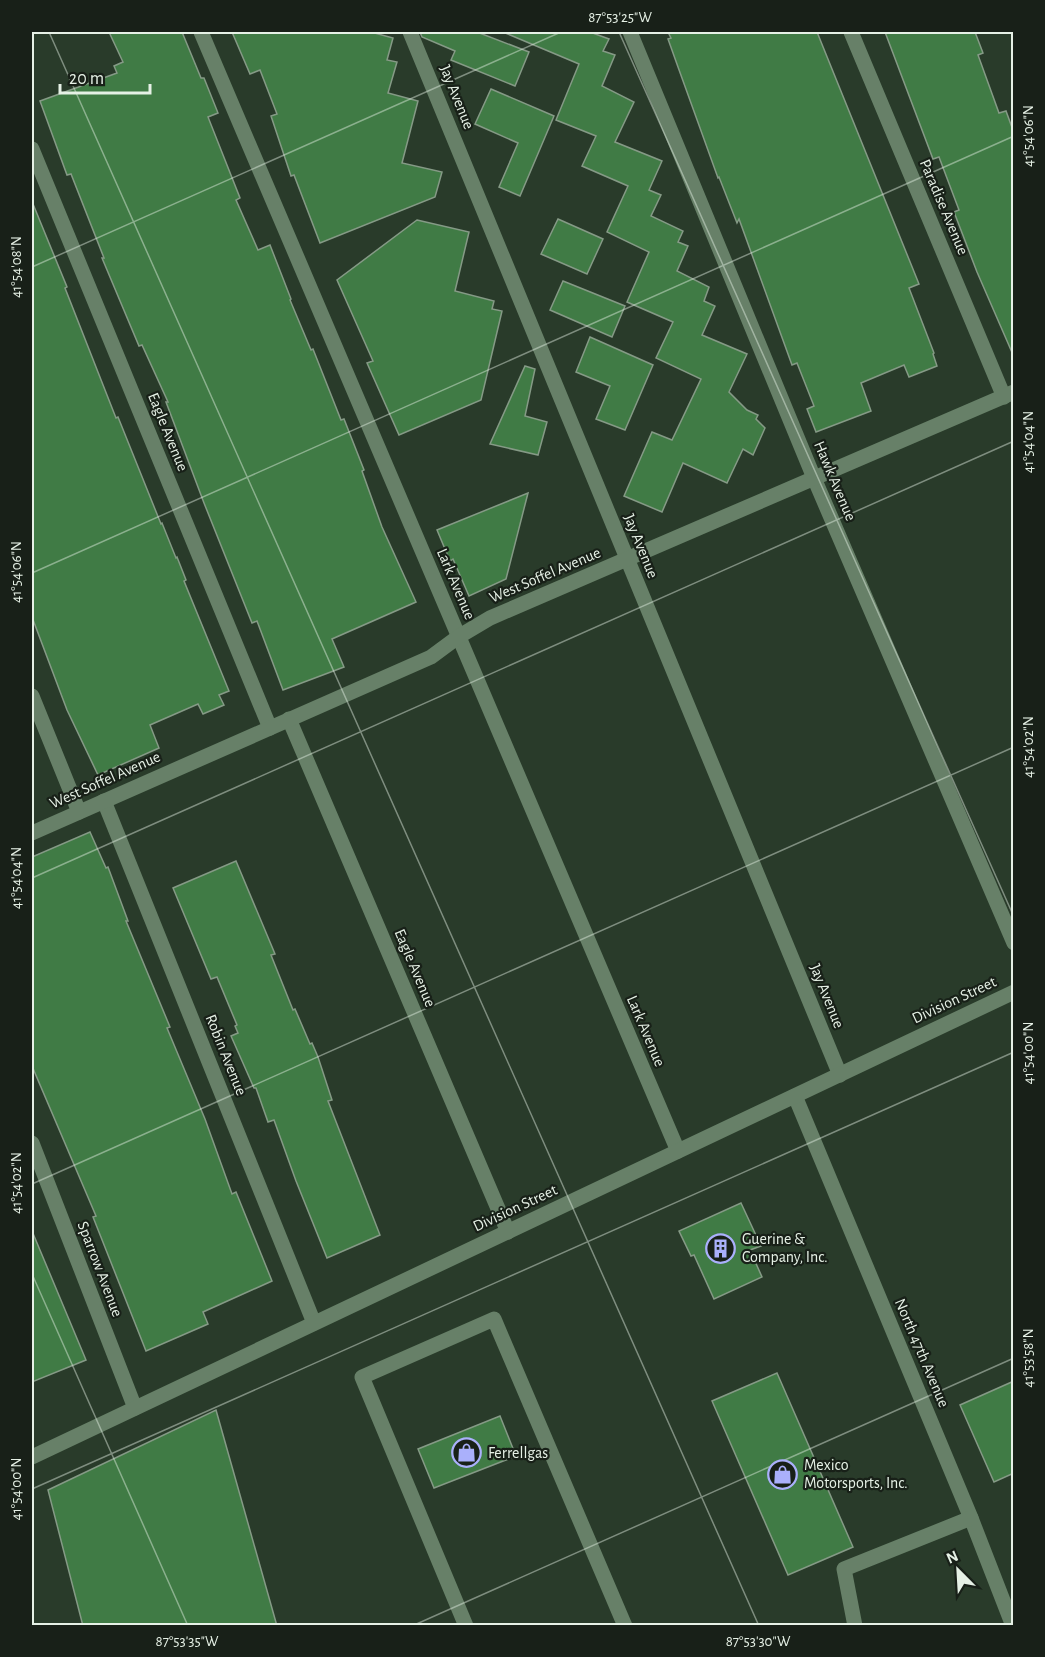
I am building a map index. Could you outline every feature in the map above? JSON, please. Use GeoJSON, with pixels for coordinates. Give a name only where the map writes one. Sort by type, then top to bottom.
{"type":"FeatureCollection","features":[{"type":"Feature","properties":{"kind":"street","name":"Lark Avenue"},"geometry":{"type":"LineString","coordinates":[[201,32],[678,1151]]}},
{"type":"Feature","properties":{"kind":"street","name":"Jay Avenue"},"geometry":{"type":"LineString","coordinates":[[410,32],[840,1075]]}},
{"type":"Feature","properties":{"kind":"street","name":"Hawk Avenue"},"geometry":{"type":"LineString","coordinates":[[630,32],[814,478],[1014,943]]}},
{"type":"Feature","properties":{"kind":"street","name":"Paradise Avenue"},"geometry":{"type":"LineString","coordinates":[[851,32],[1009,394]]}},
{"type":"Feature","properties":{"kind":"street","name":"Eagle Avenue"},"geometry":{"type":"LineString","coordinates":[[32,149],[270,728]]}},
{"type":"Feature","properties":{"kind":"street","name":"West Soffel Avenue"},"geometry":{"type":"LineString","coordinates":[[32,833],[431,657],[489,618],[1009,394]]}},
{"type":"Feature","properties":{"kind":"street"},"geometry":{"type":"LineString","coordinates":[[32,696],[79,812]]}},
{"type":"Feature","properties":{"kind":"street","name":"Eagle Avenue"},"geometry":{"type":"LineString","coordinates":[[290,719],[508,1232]]}},
{"type":"Feature","properties":{"kind":"street","name":"Robin Avenue"},"geometry":{"type":"LineString","coordinates":[[104,801],[314,1323]]}},
{"type":"Feature","properties":{"kind":"street","name":"Division Street"},"geometry":{"type":"LineString","coordinates":[[32,1457],[1014,992]]}},
{"type":"Feature","properties":{"kind":"street","name":"North 47th Avenue"},"geometry":{"type":"LineString","coordinates":[[795,1096],[971,1518],[1013,1626]]}},
{"type":"Feature","properties":{"kind":"street","name":"Sparrow Avenue"},"geometry":{"type":"LineString","coordinates":[[32,1143],[135,1408]]}},
{"type":"Feature","properties":{"kind":"street"},"geometry":{"type":"LineString","coordinates":[[466,1626],[362,1377],[494,1319],[625,1626]]}},
{"type":"Feature","properties":{"kind":"street"},"geometry":{"type":"LineString","coordinates":[[855,1626],[843,1569],[971,1518]]}},
{"type":"Feature","properties":{"kind":"building"},"geometry":{"type":"Polygon","coordinates":[[[109,32],[182,32],[218,113],[208,117],[240,198],[236,200],[258,250],[270,245],[311,350],[313,349],[341,420],[344,419],[364,470],[362,471],[382,527],[416,602],[332,639],[344,667],[283,690],[257,621],[252,623],[204,503],[166,402],[168,402],[142,345],[139,346],[102,258],[104,258],[71,174],[67,175],[40,101],[117,73],[114,66],[123,62],[109,32]]]}},
{"type":"Feature","properties":{"kind":"building"},"geometry":{"type":"Polygon","coordinates":[[[232,32],[371,32],[393,38],[387,60],[397,62],[388,93],[418,101],[402,163],[442,172],[435,197],[320,243],[294,175],[291,176],[271,116],[277,114],[260,70],[250,74],[232,32]]]}},
{"type":"Feature","properties":{"kind":"building"},"geometry":{"type":"Polygon","coordinates":[[[420,32],[477,32],[529,52],[515,86],[451,60],[455,51],[422,37],[420,32]]]}},
{"type":"Feature","properties":{"kind":"building"},"geometry":{"type":"Polygon","coordinates":[[[503,32],[590,32],[609,39],[603,51],[615,55],[602,86],[634,102],[615,142],[662,161],[649,190],[661,195],[651,216],[683,231],[678,242],[688,246],[677,271],[709,287],[704,301],[715,306],[702,335],[747,354],[729,392],[747,410],[758,415],[756,419],[765,428],[753,455],[743,449],[727,483],[683,463],[662,512],[624,496],[652,432],[672,440],[701,379],[656,358],[673,322],[627,302],[649,252],[607,232],[628,186],[582,166],[596,136],[556,120],[579,64],[503,32]]]}},
{"type":"Feature","properties":{"kind":"building"},"geometry":{"type":"Polygon","coordinates":[[[668,32],[817,32],[919,284],[909,288],[937,366],[909,377],[904,365],[861,383],[871,411],[816,432],[807,409],[814,406],[797,363],[792,365],[739,219],[737,223],[718,178],[668,39],[671,38],[668,32]]]}},
{"type":"Feature","properties":{"kind":"building"},"geometry":{"type":"Polygon","coordinates":[[[885,32],[975,32],[983,53],[978,55],[999,113],[1006,111],[1014,133],[1014,357],[954,212],[959,210],[939,157],[933,159],[885,32]]]}},
{"type":"Feature","properties":{"kind":"building"},"geometry":{"type":"Polygon","coordinates":[[[491,89],[554,116],[520,196],[499,187],[518,143],[475,124],[491,89]]]}},
{"type":"Feature","properties":{"kind":"building"},"geometry":{"type":"Polygon","coordinates":[[[32,204],[67,287],[65,288],[116,418],[118,417],[161,524],[177,557],[186,580],[184,581],[229,691],[219,695],[224,705],[203,714],[198,704],[150,725],[159,748],[98,775],[67,710],[32,617],[32,204]]]}},
{"type":"Feature","properties":{"kind":"building"},"geometry":{"type":"Polygon","coordinates":[[[558,219],[603,239],[587,274],[541,254],[558,219]]]}},
{"type":"Feature","properties":{"kind":"building"},"geometry":{"type":"Polygon","coordinates":[[[417,220],[469,232],[455,291],[494,301],[492,309],[502,311],[481,400],[399,435],[367,363],[373,361],[337,280],[417,220]]]}},
{"type":"Feature","properties":{"kind":"building"},"geometry":{"type":"Polygon","coordinates":[[[563,281],[625,306],[612,337],[550,310],[563,281]]]}},
{"type":"Feature","properties":{"kind":"building"},"geometry":{"type":"Polygon","coordinates":[[[590,337],[653,365],[625,430],[596,419],[610,386],[576,372],[590,337]]]}},
{"type":"Feature","properties":{"kind":"building"},"geometry":{"type":"Polygon","coordinates":[[[525,366],[535,369],[525,416],[547,422],[538,455],[490,444],[525,366]]]}},
{"type":"Feature","properties":{"kind":"building"},"geometry":{"type":"Polygon","coordinates":[[[528,493],[506,579],[469,596],[453,559],[450,561],[437,530],[528,493]]]}},
{"type":"Feature","properties":{"kind":"building"},"geometry":{"type":"Polygon","coordinates":[[[90,832],[106,868],[108,867],[128,921],[126,921],[170,1027],[167,1028],[205,1119],[232,1194],[236,1192],[272,1281],[203,1312],[208,1324],[146,1351],[93,1217],[96,1216],[32,1066],[32,857],[90,832]]]}},
{"type":"Feature","properties":{"kind":"building"},"geometry":{"type":"Polygon","coordinates":[[[236,861],[275,954],[271,955],[293,1010],[295,1009],[318,1057],[332,1100],[328,1101],[380,1235],[327,1258],[274,1120],[268,1122],[256,1088],[254,1088],[231,1036],[238,1033],[235,1026],[237,1025],[217,977],[211,979],[173,888],[236,861]]]}},
{"type":"Feature","properties":{"kind":"building","name":"Guerine & Company, Inc."},"geometry":{"type":"Polygon","coordinates":[[[741,1203],[761,1246],[750,1250],[762,1277],[714,1299],[694,1255],[691,1256],[679,1231],[741,1203]]]}},
{"type":"Feature","properties":{"kind":"building"},"geometry":{"type":"Polygon","coordinates":[[[32,1231],[86,1360],[32,1382],[32,1231]]]}},
{"type":"Feature","properties":{"kind":"building","name":"Mexico Motorsports, Inc."},"geometry":{"type":"Polygon","coordinates":[[[777,1373],[853,1547],[788,1575],[712,1401],[777,1373]]]}},
{"type":"Feature","properties":{"kind":"building"},"geometry":{"type":"Polygon","coordinates":[[[1014,1381],[1014,1473],[994,1482],[960,1405],[1014,1381]]]}},
{"type":"Feature","properties":{"kind":"building"},"geometry":{"type":"Polygon","coordinates":[[[216,1410],[277,1626],[83,1626],[48,1490],[216,1410]]]}},
{"type":"Feature","properties":{"kind":"building","name":"Ferrellgas"},"geometry":{"type":"Polygon","coordinates":[[[500,1416],[516,1456],[434,1488],[418,1449],[500,1416]]]}},
{"type":"Feature","properties":{"kind":"place","name":"Guerine & Company, Inc."},"geometry":{"type":"Point","coordinates":[721,1248]}},
{"type":"Feature","properties":{"kind":"place","name":"Ferrellgas"},"geometry":{"type":"Point","coordinates":[467,1453]}},
{"type":"Feature","properties":{"kind":"place","name":"Mexico Motorsports, Inc."},"geometry":{"type":"Point","coordinates":[783,1474]}}]}
